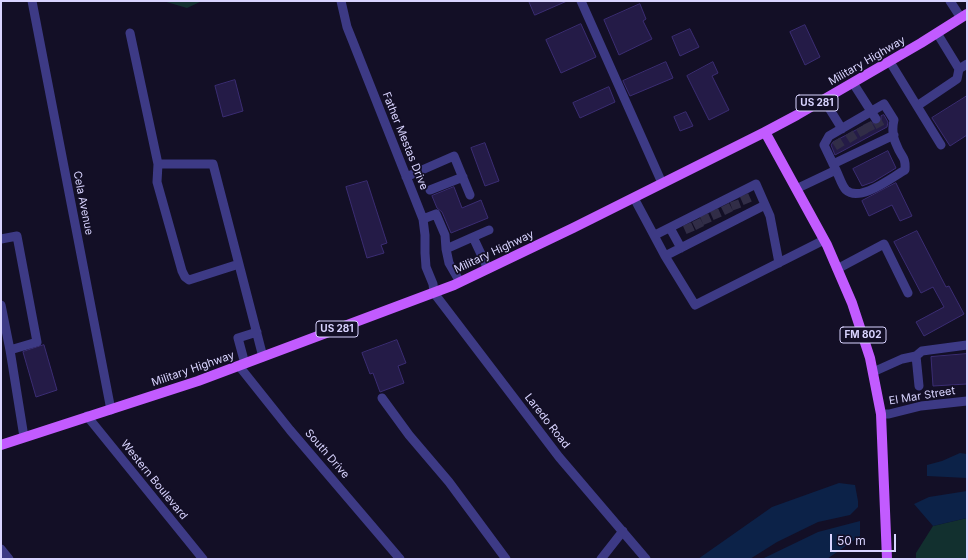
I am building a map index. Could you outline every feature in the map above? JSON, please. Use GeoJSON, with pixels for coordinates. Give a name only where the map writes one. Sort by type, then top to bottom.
{"type":"FeatureCollection","features":[{"type":"Feature","properties":{"kind":"main road","name":"Military Highway"},"geometry":{"type":"LineString","coordinates":[[1,445],[87,416],[111,410],[242,365],[460,282],[634,198],[765,132],[890,62],[964,16]]}},
{"type":"Feature","properties":{"kind":"main road","name":"FM 802"},"geometry":{"type":"LineString","coordinates":[[765,132],[824,240],[852,303],[870,358],[881,414],[887,559]]}},
{"type":"Feature","properties":{"kind":"street","name":"Cela Avenue"},"geometry":{"type":"LineString","coordinates":[[32,1],[111,410]]}},
{"type":"Feature","properties":{"kind":"street","name":"Father Mestas Drive"},"geometry":{"type":"LineString","coordinates":[[341,1],[352,42],[423,219],[426,267],[433,284],[434,292]]}},
{"type":"Feature","properties":{"kind":"street"},"geometry":{"type":"LineString","coordinates":[[581,1],[662,184]]}},
{"type":"Feature","properties":{"kind":"street"},"geometry":{"type":"LineString","coordinates":[[950,1],[964,16]]}},
{"type":"Feature","properties":{"kind":"street"},"geometry":{"type":"LineString","coordinates":[[130,33],[158,164],[157,182],[182,271],[185,277],[189,280],[238,264]]}},
{"type":"Feature","properties":{"kind":"street"},"geometry":{"type":"LineString","coordinates":[[917,106],[957,79],[959,69],[937,33]]}},
{"type":"Feature","properties":{"kind":"street"},"geometry":{"type":"LineString","coordinates":[[890,62],[941,146]]}},
{"type":"Feature","properties":{"kind":"street"},"geometry":{"type":"LineString","coordinates":[[959,69],[967,64]]}},
{"type":"Feature","properties":{"kind":"street"},"geometry":{"type":"LineString","coordinates":[[853,83],[866,119]]}},
{"type":"Feature","properties":{"kind":"street"},"geometry":{"type":"LineString","coordinates":[[824,100],[846,129]]}},
{"type":"Feature","properties":{"kind":"street"},"geometry":{"type":"LineString","coordinates":[[882,130],[890,137],[906,161],[905,170],[866,193],[855,194],[846,190],[824,144],[829,136],[834,137],[866,119],[884,104],[894,120],[890,137]]}},
{"type":"Feature","properties":{"kind":"street"},"geometry":{"type":"LineString","coordinates":[[796,189],[835,167],[844,155],[872,141],[890,137]]}},
{"type":"Feature","properties":{"kind":"street"},"geometry":{"type":"LineString","coordinates":[[406,177],[454,156],[470,195]]}},
{"type":"Feature","properties":{"kind":"street"},"geometry":{"type":"LineString","coordinates":[[158,164],[213,164],[263,357]]}},
{"type":"Feature","properties":{"kind":"street"},"geometry":{"type":"LineString","coordinates":[[430,190],[463,177]]}},
{"type":"Feature","properties":{"kind":"street"},"geometry":{"type":"LineString","coordinates":[[655,235],[670,228],[689,230],[698,225],[703,213],[716,215],[747,200],[756,184],[770,216],[779,263]]}},
{"type":"Feature","properties":{"kind":"street"},"geometry":{"type":"LineString","coordinates":[[634,198],[695,305],[824,240]]}},
{"type":"Feature","properties":{"kind":"street"},"geometry":{"type":"LineString","coordinates":[[666,256],[681,248],[689,230],[698,225],[710,228],[716,215],[747,200],[765,205]]}},
{"type":"Feature","properties":{"kind":"street"},"geometry":{"type":"LineString","coordinates":[[423,219],[436,214],[445,235],[449,263],[460,282]]}},
{"type":"Feature","properties":{"kind":"street"},"geometry":{"type":"LineString","coordinates":[[670,228],[681,248]]}},
{"type":"Feature","properties":{"kind":"street"},"geometry":{"type":"LineString","coordinates":[[446,249],[489,230]]}},
{"type":"Feature","properties":{"kind":"street"},"geometry":{"type":"LineString","coordinates":[[1,239],[17,236],[37,342],[10,350]]}},
{"type":"Feature","properties":{"kind":"street"},"geometry":{"type":"LineString","coordinates":[[473,237],[488,269]]}},
{"type":"Feature","properties":{"kind":"street"},"geometry":{"type":"LineString","coordinates":[[837,268],[884,244],[908,293]]}},
{"type":"Feature","properties":{"kind":"street","name":"Laredo Road"},"geometry":{"type":"LineString","coordinates":[[434,292],[559,456],[646,559]]}},
{"type":"Feature","properties":{"kind":"street"},"geometry":{"type":"LineString","coordinates":[[1,305],[24,437]]}},
{"type":"Feature","properties":{"kind":"street"},"geometry":{"type":"LineString","coordinates":[[242,365],[238,338],[256,332]]}},
{"type":"Feature","properties":{"kind":"street"},"geometry":{"type":"LineString","coordinates":[[873,372],[902,359],[916,356],[922,351],[967,345]]}},
{"type":"Feature","properties":{"kind":"street"},"geometry":{"type":"LineString","coordinates":[[916,356],[919,386]]}},
{"type":"Feature","properties":{"kind":"street","name":"South Drive"},"geometry":{"type":"LineString","coordinates":[[242,365],[290,430],[400,559]]}},
{"type":"Feature","properties":{"kind":"street"},"geometry":{"type":"LineString","coordinates":[[382,398],[409,435],[449,482],[506,559]]}},
{"type":"Feature","properties":{"kind":"street","name":"El Mar Street"},"geometry":{"type":"LineString","coordinates":[[881,414],[889,414],[921,406],[967,401]]}},
{"type":"Feature","properties":{"kind":"street","name":"Western Boulevard"},"geometry":{"type":"LineString","coordinates":[[87,416],[203,559]]}},
{"type":"Feature","properties":{"kind":"street"},"geometry":{"type":"LineString","coordinates":[[601,559],[623,531]]}},
{"type":"Feature","properties":{"kind":"street"},"geometry":{"type":"LineString","coordinates":[[1,548],[9,559]]}},
{"type":"Feature","properties":{"kind":"street"},"geometry":{"type":"LineString","coordinates":[[391,559],[392,548]]}},
{"type":"Feature","properties":{"kind":"green space"},"geometry":{"type":"Polygon","coordinates":[[[163,1],[202,1],[187,8],[163,1]]]}},
{"type":"Feature","properties":{"kind":"green space"},"geometry":{"type":"Polygon","coordinates":[[[967,518],[967,559],[916,559],[916,553],[933,526],[967,518]]]}},
{"type":"Feature","properties":{"kind":"water"},"geometry":{"type":"Polygon","coordinates":[[[960,453],[967,454],[967,478],[927,476],[927,465],[942,461],[960,453]]]}},
{"type":"Feature","properties":{"kind":"water"},"geometry":{"type":"Polygon","coordinates":[[[839,483],[855,485],[858,507],[850,515],[818,522],[777,542],[750,559],[698,559],[772,507],[839,483]]]}},
{"type":"Feature","properties":{"kind":"water"},"geometry":{"type":"Polygon","coordinates":[[[967,491],[967,518],[933,526],[914,504],[929,497],[967,491]]]}},
{"type":"Feature","properties":{"kind":"water"},"geometry":{"type":"Polygon","coordinates":[[[860,521],[860,536],[827,559],[762,559],[818,532],[860,521]]]}},
{"type":"Feature","properties":{"kind":"building"},"geometry":{"type":"Polygon","coordinates":[[[529,1],[567,1],[535,15],[529,1]]]}},
{"type":"Feature","properties":{"kind":"building"},"geometry":{"type":"Polygon","coordinates":[[[640,4],[646,19],[643,21],[652,39],[619,55],[604,20],[640,4]]]}},
{"type":"Feature","properties":{"kind":"building"},"geometry":{"type":"Polygon","coordinates":[[[581,24],[596,57],[561,73],[546,40],[581,24]]]}},
{"type":"Feature","properties":{"kind":"building"},"geometry":{"type":"Polygon","coordinates":[[[805,25],[820,57],[805,65],[790,32],[805,25]]]}},
{"type":"Feature","properties":{"kind":"building"},"geometry":{"type":"Polygon","coordinates":[[[690,29],[699,47],[680,56],[672,37],[690,29]]]}},
{"type":"Feature","properties":{"kind":"building"},"geometry":{"type":"Polygon","coordinates":[[[666,62],[673,78],[630,96],[623,81],[666,62]]]}},
{"type":"Feature","properties":{"kind":"building"},"geometry":{"type":"Polygon","coordinates":[[[713,62],[718,73],[712,76],[729,110],[709,120],[687,76],[713,62]]]}},
{"type":"Feature","properties":{"kind":"building"},"geometry":{"type":"Polygon","coordinates":[[[235,80],[243,111],[223,117],[215,86],[235,80]]]}},
{"type":"Feature","properties":{"kind":"building"},"geometry":{"type":"Polygon","coordinates":[[[609,87],[615,102],[580,118],[573,103],[609,87]]]}},
{"type":"Feature","properties":{"kind":"building"},"geometry":{"type":"Polygon","coordinates":[[[967,96],[967,135],[950,146],[932,118],[967,96]]]}},
{"type":"Feature","properties":{"kind":"building"},"geometry":{"type":"Polygon","coordinates":[[[686,112],[693,126],[680,131],[674,117],[686,112]]]}},
{"type":"Feature","properties":{"kind":"building"},"geometry":{"type":"Polygon","coordinates":[[[884,115],[888,122],[887,127],[835,155],[831,145],[833,142],[871,122],[874,124],[879,124],[881,121],[881,116],[884,115]]]}},
{"type":"Feature","properties":{"kind":"building"},"geometry":{"type":"Polygon","coordinates":[[[485,143],[499,181],[485,186],[471,148],[485,143]]]}},
{"type":"Feature","properties":{"kind":"building"},"geometry":{"type":"Polygon","coordinates":[[[888,151],[896,168],[873,182],[862,186],[853,169],[888,151]]]}},
{"type":"Feature","properties":{"kind":"building"},"geometry":{"type":"Polygon","coordinates":[[[367,181],[387,243],[381,245],[384,253],[367,258],[346,187],[367,181]]]}},
{"type":"Feature","properties":{"kind":"building"},"geometry":{"type":"Polygon","coordinates":[[[896,183],[912,216],[900,221],[892,205],[869,216],[862,201],[896,183]]]}},
{"type":"Feature","properties":{"kind":"building"},"geometry":{"type":"Polygon","coordinates":[[[454,187],[462,208],[481,200],[488,218],[451,233],[442,212],[437,208],[432,196],[454,187]]]}},
{"type":"Feature","properties":{"kind":"building"},"geometry":{"type":"Polygon","coordinates":[[[917,231],[946,287],[949,286],[964,314],[924,336],[916,322],[944,307],[933,287],[921,293],[894,242],[917,231]]]}},
{"type":"Feature","properties":{"kind":"building"},"geometry":{"type":"Polygon","coordinates":[[[397,340],[406,363],[398,366],[404,383],[380,392],[373,373],[370,374],[362,353],[397,340]]]}},
{"type":"Feature","properties":{"kind":"building"},"geometry":{"type":"Polygon","coordinates":[[[44,345],[57,390],[36,397],[23,352],[44,345]]]}},
{"type":"Feature","properties":{"kind":"building"},"geometry":{"type":"Polygon","coordinates":[[[967,354],[967,384],[933,386],[931,357],[967,354]]]}},
{"type":"Feature","properties":{"kind":"tunnel"},"geometry":{"type":"LineString","coordinates":[[876,119],[882,130]]}},
{"type":"Feature","properties":{"kind":"tunnel"},"geometry":{"type":"LineString","coordinates":[[867,123],[873,135]]}},
{"type":"Feature","properties":{"kind":"tunnel"},"geometry":{"type":"LineString","coordinates":[[860,127],[866,138]]}},
{"type":"Feature","properties":{"kind":"tunnel"},"geometry":{"type":"LineString","coordinates":[[849,133],[856,144]]}},
{"type":"Feature","properties":{"kind":"tunnel"},"geometry":{"type":"LineString","coordinates":[[836,140],[843,151]]}},
{"type":"Feature","properties":{"kind":"tunnel"},"geometry":{"type":"LineString","coordinates":[[744,195],[748,204]]}},
{"type":"Feature","properties":{"kind":"tunnel"},"geometry":{"type":"LineString","coordinates":[[734,201],[737,209]]}},
{"type":"Feature","properties":{"kind":"tunnel"},"geometry":{"type":"LineString","coordinates":[[725,205],[729,213]]}},
{"type":"Feature","properties":{"kind":"tunnel"},"geometry":{"type":"LineString","coordinates":[[714,210],[718,219]]}},
{"type":"Feature","properties":{"kind":"tunnel"},"geometry":{"type":"LineString","coordinates":[[704,215],[708,224]]}},
{"type":"Feature","properties":{"kind":"tunnel"},"geometry":{"type":"LineString","coordinates":[[696,220],[700,228]]}},
{"type":"Feature","properties":{"kind":"tunnel"},"geometry":{"type":"LineString","coordinates":[[687,224],[691,233]]}}]}
